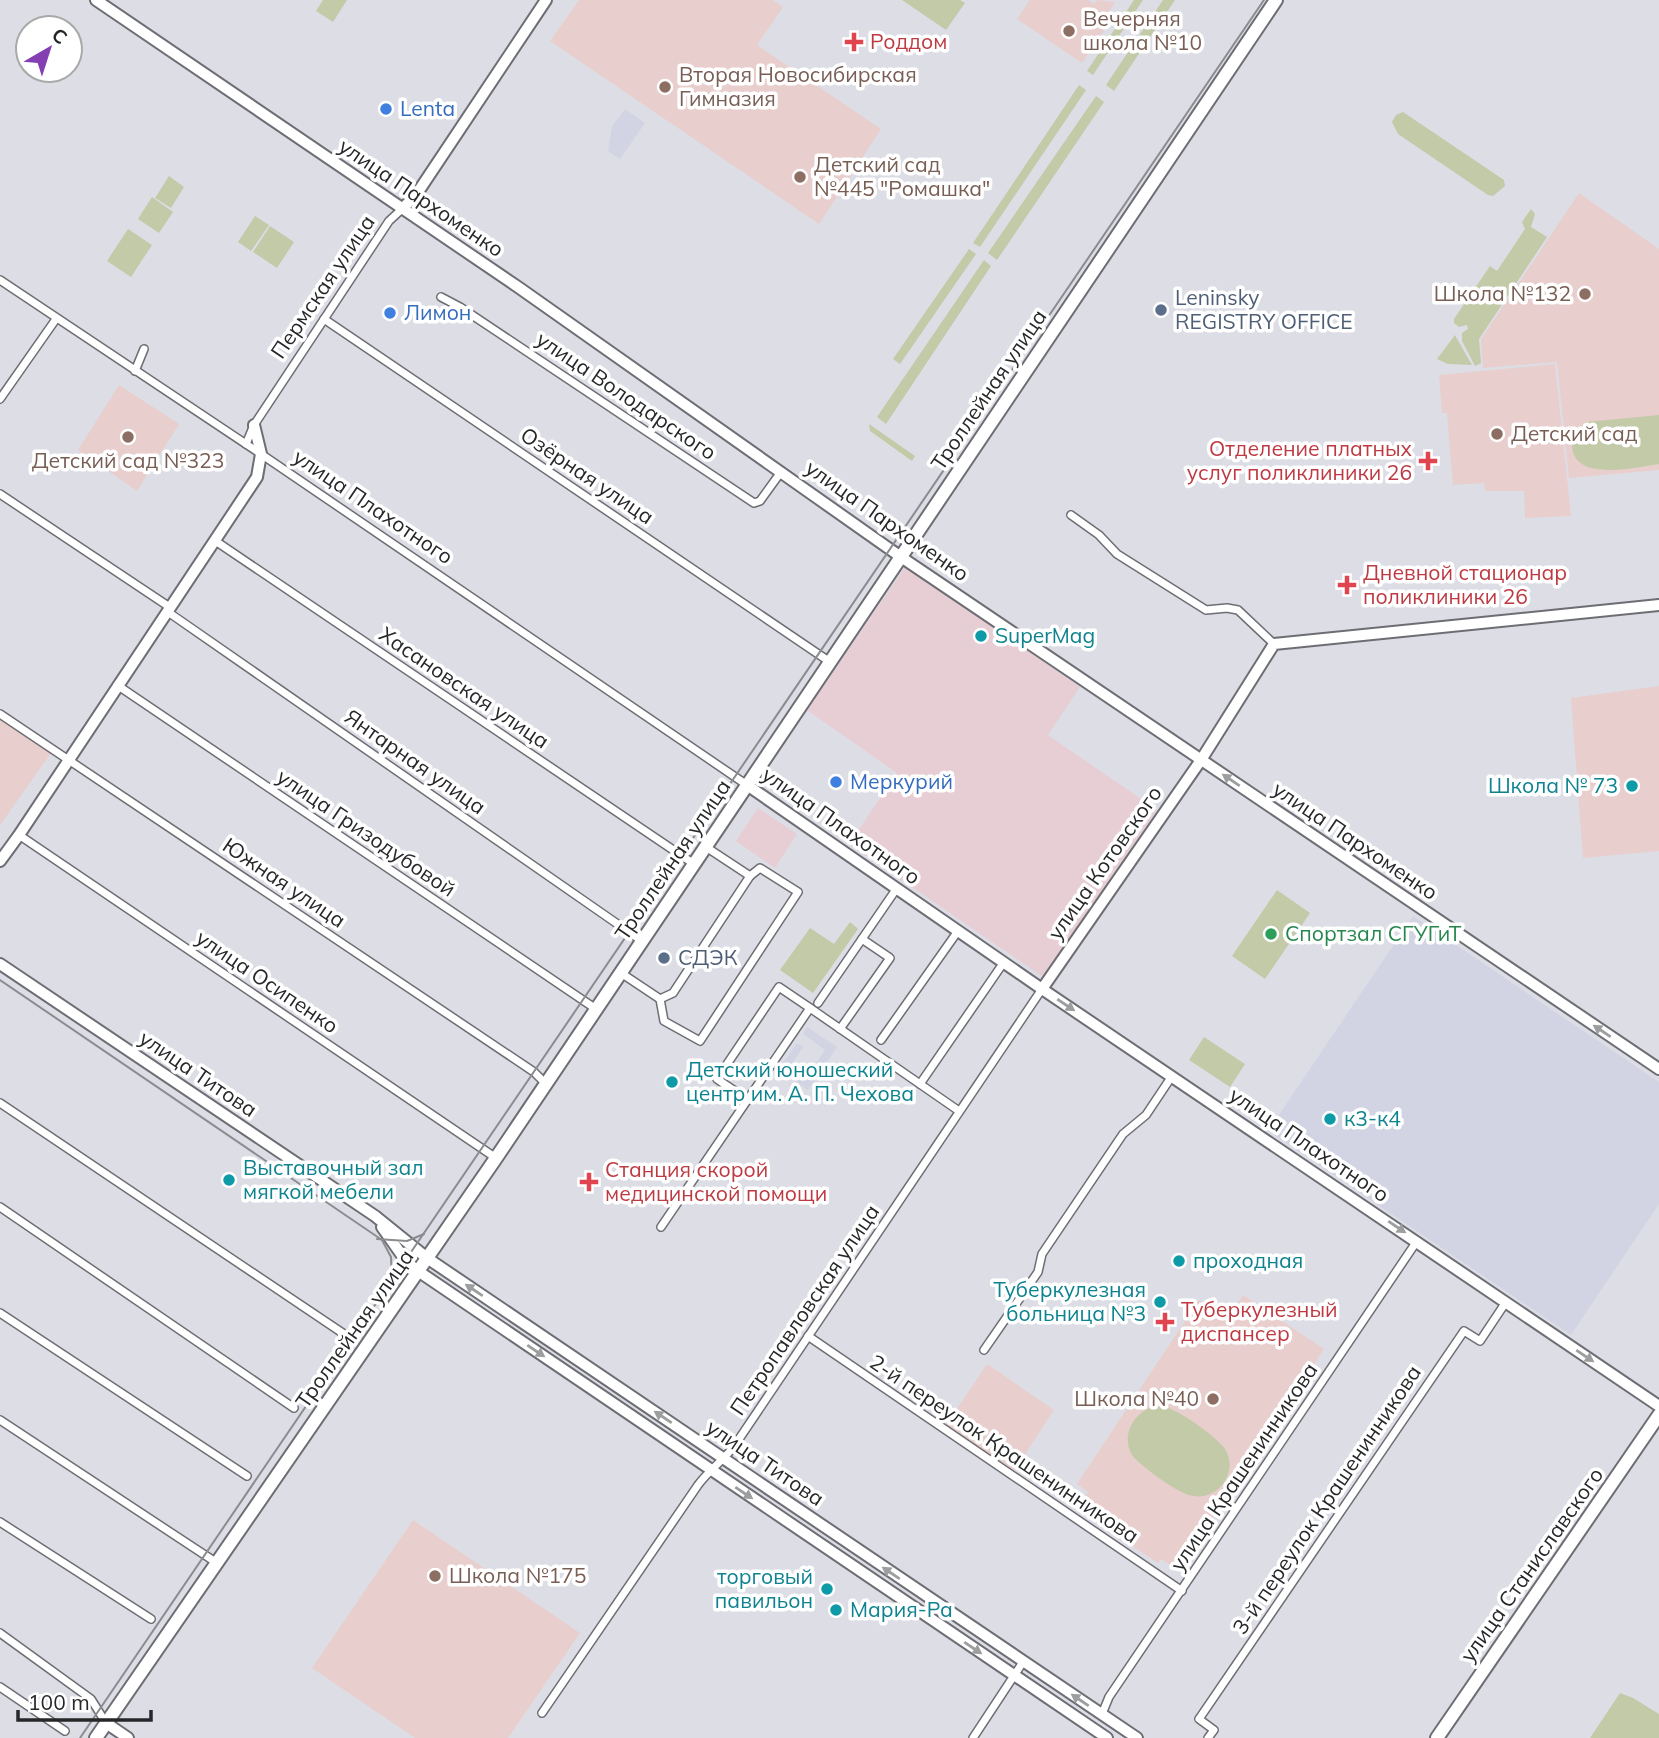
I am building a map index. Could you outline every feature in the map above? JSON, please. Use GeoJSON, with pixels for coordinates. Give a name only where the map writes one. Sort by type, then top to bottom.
{"type":"FeatureCollection","features":[{"type":"Feature","properties":{"kind":"main road","name":"Троллейная улица"},"geometry":{"type":"LineString","coordinates":[[96,1738],[496,1158],[1276,0]]}},
{"type":"Feature","properties":{"kind":"main road","name":"улица Станиславского"},"geometry":{"type":"LineString","coordinates":[[1437,1738],[1659,1415]]}},
{"type":"Feature","properties":{"kind":"street","name":"улица Пархоменко"},"geometry":{"type":"LineString","coordinates":[[96,0],[524,292],[901,557],[1659,1069]]}},
{"type":"Feature","properties":{"kind":"street","name":"Пермская улица"},"geometry":{"type":"LineString","coordinates":[[246,444],[254,425],[389,221],[416,195],[546,0]]}},
{"type":"Feature","properties":{"kind":"street","name":"улица Плахотного"},"geometry":{"type":"LineString","coordinates":[[0,280],[261,454],[1042,989],[1659,1406]]}},
{"type":"Feature","properties":{"kind":"street","name":"улица Володарского"},"geometry":{"type":"LineString","coordinates":[[441,297],[754,503],[760,501],[781,472]]}},
{"type":"Feature","properties":{"kind":"street"},"geometry":{"type":"LineString","coordinates":[[0,398],[56,319]]}},
{"type":"Feature","properties":{"kind":"street","name":"Озёрная улица"},"geometry":{"type":"LineString","coordinates":[[324,319],[831,662]]}},
{"type":"Feature","properties":{"kind":"street"},"geometry":{"type":"LineString","coordinates":[[135,371],[144,349]]}},
{"type":"Feature","properties":{"kind":"street"},"geometry":{"type":"LineString","coordinates":[[0,861],[257,477],[261,454],[254,425]]}},
{"type":"Feature","properties":{"kind":"street","name":"Янтарная улица"},"geometry":{"type":"LineString","coordinates":[[0,494],[642,941]]}},
{"type":"Feature","properties":{"kind":"street"},"geometry":{"type":"LineString","coordinates":[[1071,515],[1100,535],[1117,554],[1206,610],[1238,610],[1274,644],[1659,605]]}},
{"type":"Feature","properties":{"kind":"street","name":"Хасановская улица"},"geometry":{"type":"LineString","coordinates":[[214,540],[694,864]]}},
{"type":"Feature","properties":{"kind":"street","name":"улица Котовского"},"geometry":{"type":"LineString","coordinates":[[1042,989],[1201,760],[1274,644]]}},
{"type":"Feature","properties":{"kind":"street","name":"улица Гризодубовой"},"geometry":{"type":"LineString","coordinates":[[117,685],[596,1010]]}},
{"type":"Feature","properties":{"kind":"street","name":"Южная улица"},"geometry":{"type":"LineString","coordinates":[[0,714],[534,1072],[546,1084]]}},
{"type":"Feature","properties":{"kind":"street","name":"улица Осипенко"},"geometry":{"type":"LineString","coordinates":[[19,835],[496,1158]]}},
{"type":"Feature","properties":{"kind":"street"},"geometry":{"type":"LineString","coordinates":[[706,847],[750,876]]}},
{"type":"Feature","properties":{"kind":"street"},"geometry":{"type":"LineString","coordinates":[[621,973],[660,999],[664,1021],[700,1041],[798,892],[760,868],[750,876],[673,993],[660,999]]}},
{"type":"Feature","properties":{"kind":"street"},"geometry":{"type":"LineString","coordinates":[[818,1003],[897,888]]}},
{"type":"Feature","properties":{"kind":"street"},"geometry":{"type":"LineString","coordinates":[[881,1040],[958,930]]}},
{"type":"Feature","properties":{"kind":"street"},"geometry":{"type":"LineString","coordinates":[[840,1029],[890,958],[862,939]]}},
{"type":"Feature","properties":{"kind":"street"},"geometry":{"type":"LineString","coordinates":[[920,1084],[1004,962]]}},
{"type":"Feature","properties":{"kind":"street","name":"улица Титова"},"geometry":{"type":"LineString","coordinates":[[0,964],[375,1216],[427,1258],[1136,1738]]}},
{"type":"Feature","properties":{"kind":"street"},"geometry":{"type":"LineString","coordinates":[[748,1100],[717,1079],[779,987],[960,1111]]}},
{"type":"Feature","properties":{"kind":"street","name":"Петропавловская улица"},"geometry":{"type":"LineString","coordinates":[[542,1713],[709,1469],[725,1458],[1042,989]]}},
{"type":"Feature","properties":{"kind":"street"},"geometry":{"type":"LineString","coordinates":[[660,1227],[810,1008]]}},
{"type":"Feature","properties":{"kind":"street"},"geometry":{"type":"LineString","coordinates":[[984,1350],[1038,1272],[1042,1254],[1122,1134],[1146,1115],[1172,1076]]}},
{"type":"Feature","properties":{"kind":"street"},"geometry":{"type":"LineString","coordinates":[[0,1102],[344,1334]]}},
{"type":"Feature","properties":{"kind":"street"},"geometry":{"type":"LineString","coordinates":[[0,1207],[293,1408]]}},
{"type":"Feature","properties":{"kind":"street","name":"улица Титова"},"geometry":{"type":"LineString","coordinates":[[375,1216],[406,1261],[418,1271],[1107,1738]]}},
{"type":"Feature","properties":{"kind":"street","name":"улица Крашенинникова"},"geometry":{"type":"LineString","coordinates":[[1102,1714],[1109,1697],[1417,1241]]}},
{"type":"Feature","properties":{"kind":"street","name":"3-й переулок Крашенинникова"},"geometry":{"type":"LineString","coordinates":[[1208,1738],[1214,1730],[1199,1719],[1386,1445],[1464,1331],[1480,1341],[1506,1302]]}},
{"type":"Feature","properties":{"kind":"street"},"geometry":{"type":"LineString","coordinates":[[0,1313],[247,1476]]}},
{"type":"Feature","properties":{"kind":"street","name":"2-й переулок Крашенинникова"},"geometry":{"type":"LineString","coordinates":[[808,1336],[1182,1591]]}},
{"type":"Feature","properties":{"kind":"street"},"geometry":{"type":"LineString","coordinates":[[0,1420],[217,1563]]}},
{"type":"Feature","properties":{"kind":"street"},"geometry":{"type":"LineString","coordinates":[[0,1522],[151,1619]]}},
{"type":"Feature","properties":{"kind":"street"},"geometry":{"type":"LineString","coordinates":[[0,1633],[91,1699],[106,1723],[128,1738]]}},
{"type":"Feature","properties":{"kind":"street"},"geometry":{"type":"LineString","coordinates":[[973,1738],[1023,1662]]}},
{"type":"Feature","properties":{"kind":"street"},"geometry":{"type":"LineString","coordinates":[[0,1687],[65,1731]]}},
{"type":"Feature","properties":{"kind":"shaded area"},"geometry":{"type":"Polygon","coordinates":[[[579,0],[773,0],[783,7],[757,45],[881,129],[819,224],[550,41],[579,0]]]}},
{"type":"Feature","properties":{"kind":"shaded area","name":"Вечерняя школа №10"},"geometry":{"type":"Polygon","coordinates":[[[1030,0],[1088,0],[1094,4],[1097,0],[1115,2],[1103,21],[1108,25],[1082,63],[1017,19],[1030,0]]]}},
{"type":"Feature","properties":{"kind":"shaded area"},"geometry":{"type":"Polygon","coordinates":[[[625,109],[645,123],[620,159],[608,151],[612,126],[625,109]]]}},
{"type":"Feature","properties":{"kind":"shaded area","name":"Школа №132"},"geometry":{"type":"Polygon","coordinates":[[[1579,193],[1659,249],[1659,470],[1569,478],[1557,362],[1483,368],[1481,339],[1579,193]]]}},
{"type":"Feature","properties":{"kind":"shaded area"},"geometry":{"type":"Polygon","coordinates":[[[1555,364],[1571,516],[1525,518],[1524,491],[1485,491],[1484,483],[1453,485],[1447,413],[1442,413],[1439,375],[1555,364]]]}},
{"type":"Feature","properties":{"kind":"shaded area","name":"Детский сад №323"},"geometry":{"type":"Polygon","coordinates":[[[119,385],[179,424],[137,491],[78,450],[119,385]]]}},
{"type":"Feature","properties":{"kind":"shaded area"},"geometry":{"type":"Polygon","coordinates":[[[905,567],[1080,687],[1048,735],[1157,810],[1043,977],[849,844],[897,773],[807,710],[905,567]]]}},
{"type":"Feature","properties":{"kind":"shaded area"},"geometry":{"type":"Polygon","coordinates":[[[1659,686],[1659,851],[1583,858],[1571,698],[1659,686]]]}},
{"type":"Feature","properties":{"kind":"shaded area"},"geometry":{"type":"Polygon","coordinates":[[[0,719],[51,753],[0,825],[0,719]]]}},
{"type":"Feature","properties":{"kind":"shaded area"},"geometry":{"type":"Polygon","coordinates":[[[758,808],[797,834],[775,868],[736,841],[758,808]]]}},
{"type":"Feature","properties":{"kind":"shaded area"},"geometry":{"type":"Polygon","coordinates":[[[1413,916],[1659,1082],[1659,1204],[1571,1335],[1268,1131],[1413,916]]]}},
{"type":"Feature","properties":{"kind":"shaded area"},"geometry":{"type":"Polygon","coordinates":[[[807,1027],[837,1047],[808,1090],[778,1070],[797,1043],[803,1047],[790,1067],[806,1078],[825,1050],[803,1034],[807,1027]]]}},
{"type":"Feature","properties":{"kind":"shaded area","name":"Школа №40"},"geometry":{"type":"Polygon","coordinates":[[[1243,1295],[1324,1349],[1178,1570],[1161,1559],[1158,1563],[1077,1510],[1088,1492],[1077,1484],[1199,1300],[1227,1319],[1243,1295]]]}},
{"type":"Feature","properties":{"kind":"shaded area"},"geometry":{"type":"Polygon","coordinates":[[[987,1364],[1054,1410],[1014,1471],[946,1425],[987,1364]]]}},
{"type":"Feature","properties":{"kind":"shaded area","name":"Школа №175"},"geometry":{"type":"Polygon","coordinates":[[[413,1520],[580,1633],[508,1738],[415,1738],[312,1668],[413,1520]]]}},
{"type":"Feature","properties":{"kind":"green space"},"geometry":{"type":"Polygon","coordinates":[[[323,0],[347,0],[333,22],[316,11],[323,0]]]}},
{"type":"Feature","properties":{"kind":"green space"},"geometry":{"type":"Polygon","coordinates":[[[902,0],[960,0],[965,3],[946,30],[902,0]]]}},
{"type":"Feature","properties":{"kind":"green space"},"geometry":{"type":"Polygon","coordinates":[[[1134,0],[1143,0],[1093,75],[1087,71],[1134,0]]]}},
{"type":"Feature","properties":{"kind":"green space"},"geometry":{"type":"Polygon","coordinates":[[[1163,0],[1175,0],[1114,91],[1106,85],[1163,0]]]}},
{"type":"Feature","properties":{"kind":"green space"},"geometry":{"type":"Polygon","coordinates":[[[1079,85],[1086,90],[980,247],[973,243],[1079,85]]]}},
{"type":"Feature","properties":{"kind":"green space"},"geometry":{"type":"Polygon","coordinates":[[[1096,96],[1104,102],[997,260],[988,253],[1096,96]]]}},
{"type":"Feature","properties":{"kind":"green space"},"geometry":{"type":"Polygon","coordinates":[[[1403,112],[1504,180],[1505,186],[1493,196],[1488,195],[1398,134],[1392,122],[1396,115],[1403,112]]]}},
{"type":"Feature","properties":{"kind":"green space"},"geometry":{"type":"Polygon","coordinates":[[[169,176],[184,187],[171,208],[155,198],[169,176]]]}},
{"type":"Feature","properties":{"kind":"green space"},"geometry":{"type":"Polygon","coordinates":[[[152,197],[173,212],[159,233],[138,219],[152,197]]]}},
{"type":"Feature","properties":{"kind":"green space"},"geometry":{"type":"Polygon","coordinates":[[[1531,209],[1535,214],[1531,227],[1547,237],[1479,339],[1481,363],[1475,366],[1462,341],[1462,333],[1468,329],[1467,325],[1459,327],[1454,323],[1454,319],[1490,266],[1497,271],[1525,229],[1522,222],[1531,209]]]}},
{"type":"Feature","properties":{"kind":"green space"},"geometry":{"type":"Polygon","coordinates":[[[255,216],[269,225],[251,251],[238,242],[255,216]]]}},
{"type":"Feature","properties":{"kind":"green space"},"geometry":{"type":"Polygon","coordinates":[[[270,226],[294,242],[277,268],[253,252],[270,226]]]}},
{"type":"Feature","properties":{"kind":"green space"},"geometry":{"type":"Polygon","coordinates":[[[128,229],[152,245],[131,277],[107,261],[128,229]]]}},
{"type":"Feature","properties":{"kind":"green space"},"geometry":{"type":"Polygon","coordinates":[[[969,249],[976,254],[900,364],[893,359],[969,249]]]}},
{"type":"Feature","properties":{"kind":"green space"},"geometry":{"type":"Polygon","coordinates":[[[984,260],[991,266],[886,424],[877,417],[984,260]]]}},
{"type":"Feature","properties":{"kind":"green space"},"geometry":{"type":"Polygon","coordinates":[[[1455,335],[1472,365],[1448,364],[1437,359],[1455,335]]]}},
{"type":"Feature","properties":{"kind":"green space"},"geometry":{"type":"Polygon","coordinates":[[[1659,415],[1659,464],[1622,469],[1594,469],[1575,457],[1573,438],[1586,422],[1659,415]]]}},
{"type":"Feature","properties":{"kind":"green space"},"geometry":{"type":"Polygon","coordinates":[[[869,424],[915,456],[912,461],[870,431],[869,424]]]}},
{"type":"Feature","properties":{"kind":"green space","name":"Спортзал СГУГиТ"},"geometry":{"type":"Polygon","coordinates":[[[1277,890],[1310,913],[1265,979],[1232,956],[1277,890]]]}},
{"type":"Feature","properties":{"kind":"green space"},"geometry":{"type":"Polygon","coordinates":[[[850,922],[858,929],[813,993],[780,970],[810,928],[834,944],[850,922]]]}},
{"type":"Feature","properties":{"kind":"green space"},"geometry":{"type":"Polygon","coordinates":[[[1204,1037],[1245,1064],[1230,1087],[1189,1060],[1204,1037]]]}},
{"type":"Feature","properties":{"kind":"green space"},"geometry":{"type":"Polygon","coordinates":[[[1152,1407],[1174,1410],[1221,1444],[1228,1455],[1229,1468],[1221,1486],[1208,1495],[1192,1496],[1183,1493],[1132,1455],[1128,1433],[1134,1420],[1152,1407]]]}},
{"type":"Feature","properties":{"kind":"green space"},"geometry":{"type":"Polygon","coordinates":[[[1620,1693],[1659,1714],[1659,1738],[1590,1738],[1620,1693]]]}},
{"type":"Feature","properties":{"kind":"tram line"},"geometry":{"type":"LineString","coordinates":[[80,1738],[1264,0]]}},
{"type":"Feature","properties":{"kind":"tram line"},"geometry":{"type":"LineString","coordinates":[[0,980],[382,1240],[391,1257],[392,1279]]}},
{"type":"Feature","properties":{"kind":"tram line"},"geometry":{"type":"LineString","coordinates":[[377,1239],[407,1241],[424,1234]]}},
{"type":"Feature","properties":{"kind":"place","name":"Вечерняя школа №10"},"geometry":{"type":"Point","coordinates":[1069,31]}},
{"type":"Feature","properties":{"kind":"place","name":"Роддом"},"geometry":{"type":"Point","coordinates":[854,42]}},
{"type":"Feature","properties":{"kind":"place","name":"Вторая Новосибирская Гимназия"},"geometry":{"type":"Point","coordinates":[665,87]}},
{"type":"Feature","properties":{"kind":"place","name":"Lenta"},"geometry":{"type":"Point","coordinates":[386,109]}},
{"type":"Feature","properties":{"kind":"place","name":"Детский сад №445 \"Ромашка\""},"geometry":{"type":"Point","coordinates":[800,177]}},
{"type":"Feature","properties":{"kind":"place","name":"Школа №132"},"geometry":{"type":"Point","coordinates":[1585,294]}},
{"type":"Feature","properties":{"kind":"place","name":"Leninsky REGISTRY OFFICE"},"geometry":{"type":"Point","coordinates":[1161,310]}},
{"type":"Feature","properties":{"kind":"place","name":"Лимон"},"geometry":{"type":"Point","coordinates":[390,313]}},
{"type":"Feature","properties":{"kind":"place","name":"Детский сад"},"geometry":{"type":"Point","coordinates":[1497,434]}},
{"type":"Feature","properties":{"kind":"place","name":"Детский сад №323"},"geometry":{"type":"Point","coordinates":[128,437]}},
{"type":"Feature","properties":{"kind":"place","name":"Отделение платных услуг поликлиники 26"},"geometry":{"type":"Point","coordinates":[1428,461]}},
{"type":"Feature","properties":{"kind":"place","name":"Дневной стационар поликлиники 26"},"geometry":{"type":"Point","coordinates":[1347,585]}},
{"type":"Feature","properties":{"kind":"place","name":"SuperMag"},"geometry":{"type":"Point","coordinates":[981,636]}},
{"type":"Feature","properties":{"kind":"place","name":"Меркурий"},"geometry":{"type":"Point","coordinates":[836,782]}},
{"type":"Feature","properties":{"kind":"place","name":"Школа № 73"},"geometry":{"type":"Point","coordinates":[1632,786]}},
{"type":"Feature","properties":{"kind":"place","name":"Спортзал СГУГиТ"},"geometry":{"type":"Point","coordinates":[1271,934]}},
{"type":"Feature","properties":{"kind":"place","name":"СДЭК"},"geometry":{"type":"Point","coordinates":[664,958]}},
{"type":"Feature","properties":{"kind":"place","name":"Детский юношеский центр им. А. П. Чехова"},"geometry":{"type":"Point","coordinates":[672,1082]}},
{"type":"Feature","properties":{"kind":"place","name":"к3-к4"},"geometry":{"type":"Point","coordinates":[1330,1119]}},
{"type":"Feature","properties":{"kind":"place","name":"Выставочный зал мягкой мебели"},"geometry":{"type":"Point","coordinates":[229,1180]}},
{"type":"Feature","properties":{"kind":"place","name":"Станция скорой медицинской помощи"},"geometry":{"type":"Point","coordinates":[589,1182]}},
{"type":"Feature","properties":{"kind":"place","name":"проходная"},"geometry":{"type":"Point","coordinates":[1179,1261]}},
{"type":"Feature","properties":{"kind":"place","name":"Туберкулезная больница №3"},"geometry":{"type":"Point","coordinates":[1160,1302]}},
{"type":"Feature","properties":{"kind":"place","name":"Туберкулезный диспансер"},"geometry":{"type":"Point","coordinates":[1165,1322]}},
{"type":"Feature","properties":{"kind":"place","name":"Школа №40"},"geometry":{"type":"Point","coordinates":[1213,1399]}},
{"type":"Feature","properties":{"kind":"place","name":"Школа №175"},"geometry":{"type":"Point","coordinates":[435,1576]}},
{"type":"Feature","properties":{"kind":"place","name":"торговый павильон"},"geometry":{"type":"Point","coordinates":[827,1589]}},
{"type":"Feature","properties":{"kind":"place","name":"Мария-Ра"},"geometry":{"type":"Point","coordinates":[836,1610]}}]}
